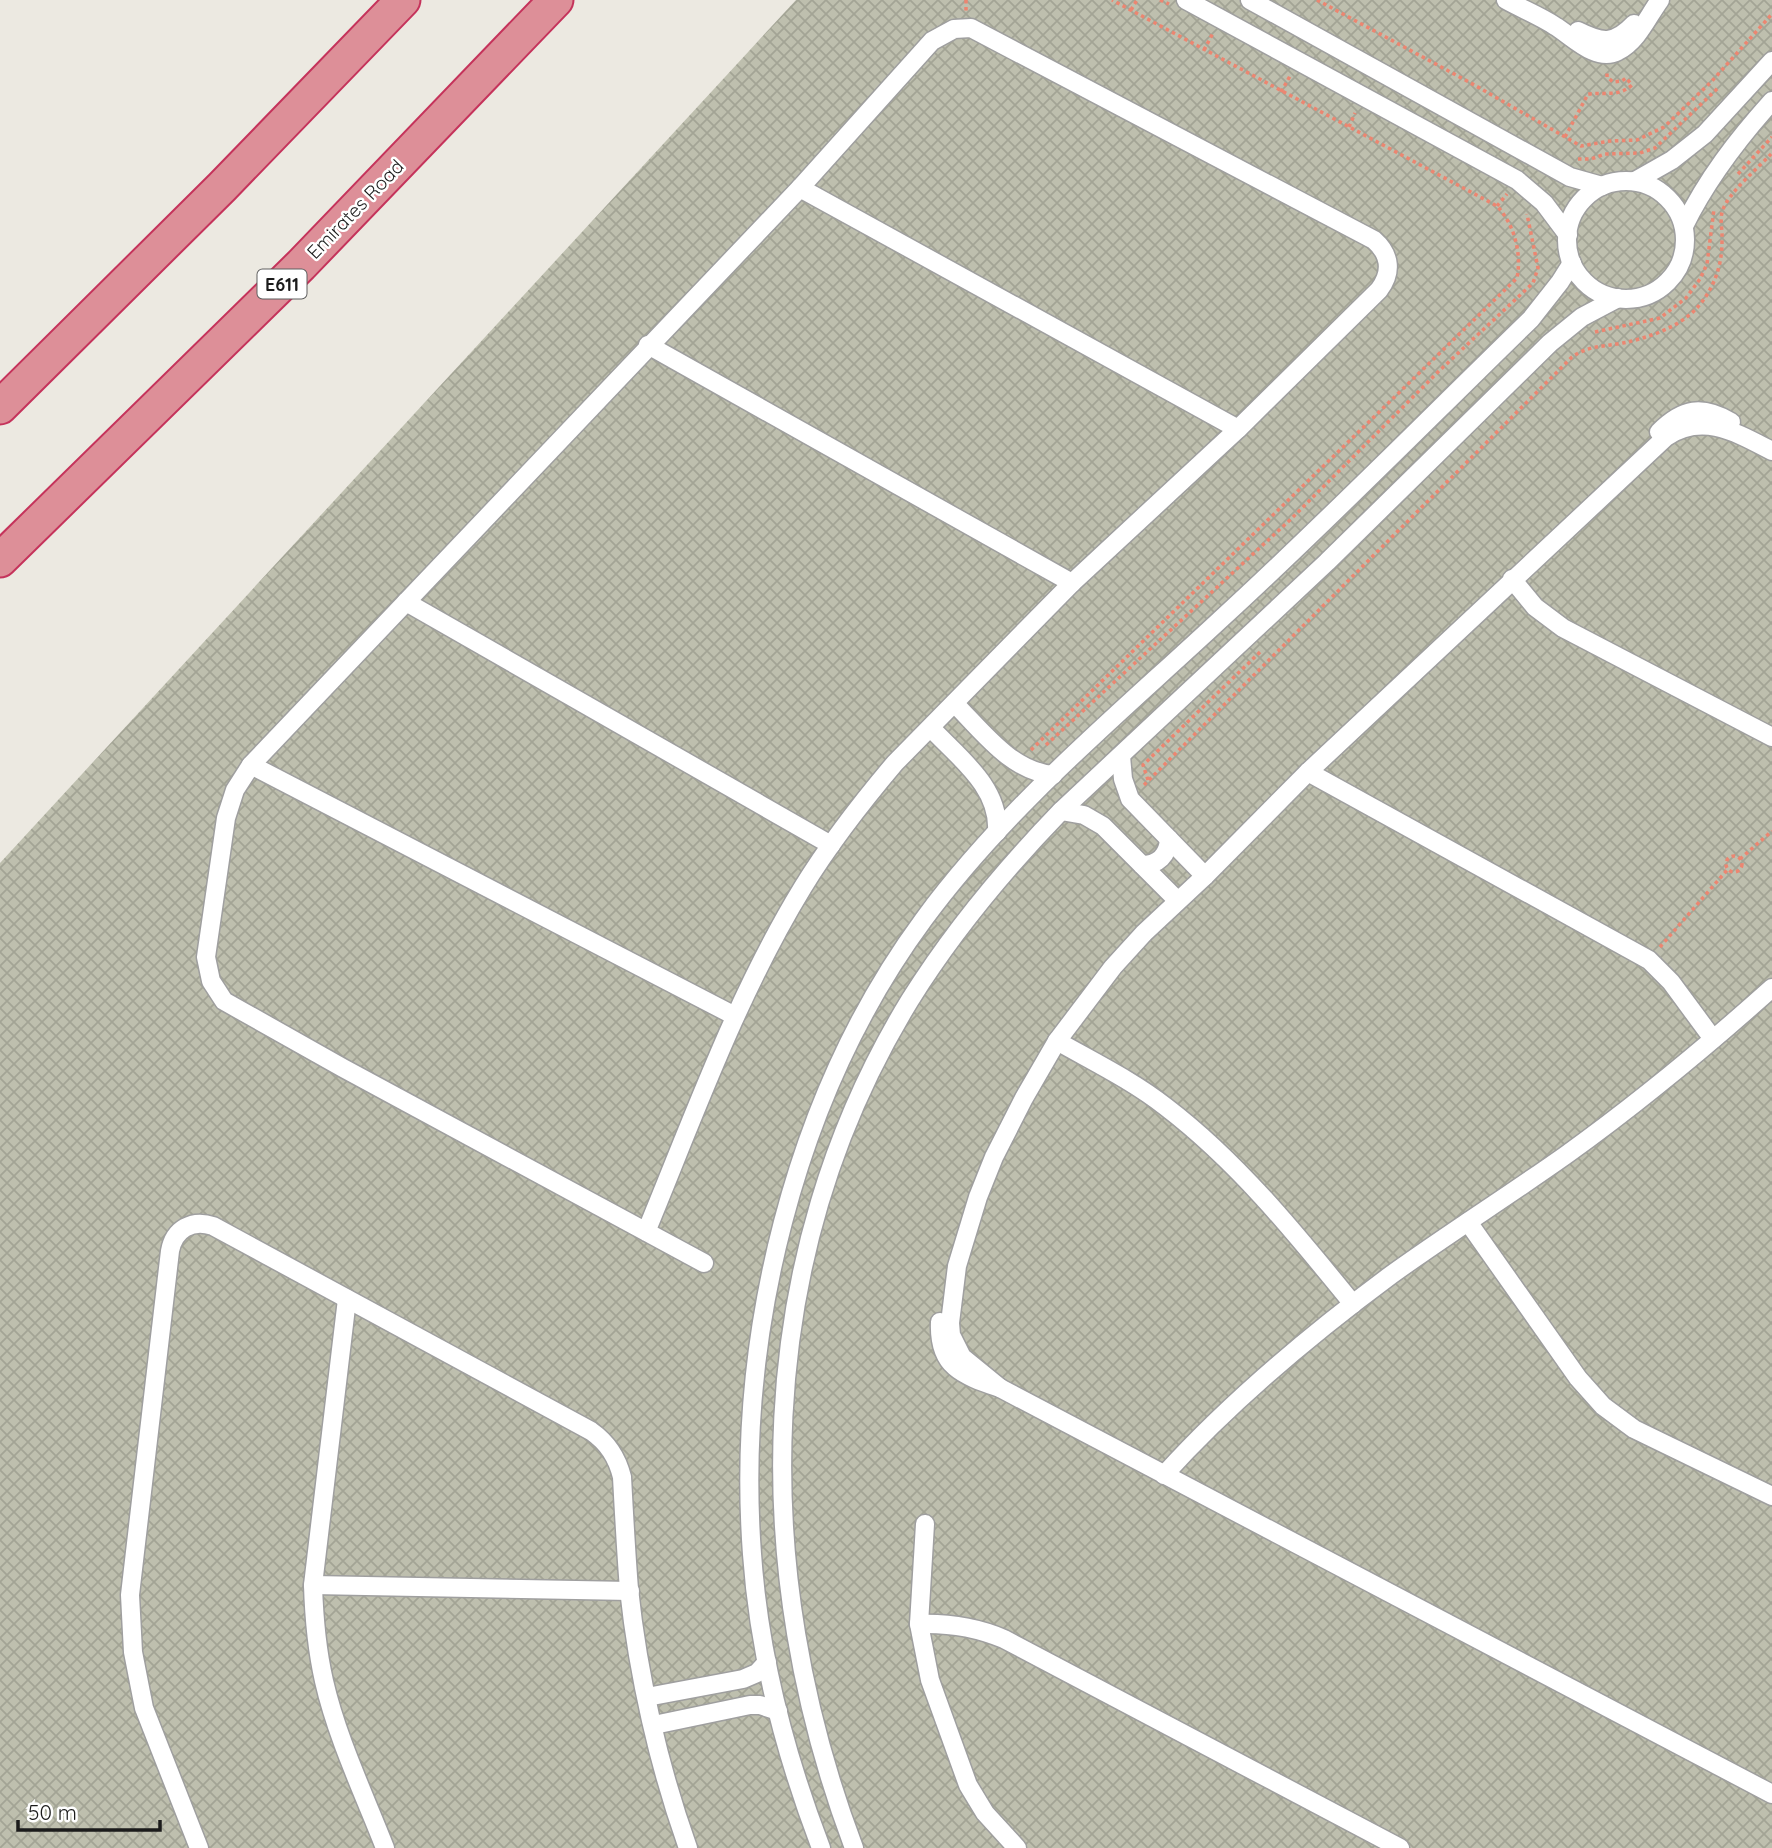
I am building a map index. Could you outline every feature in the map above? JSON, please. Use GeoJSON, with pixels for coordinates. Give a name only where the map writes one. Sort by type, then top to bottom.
{"type":"FeatureCollection","features":[{"type":"Feature","properties":{"kind":"highway"},"geometry":{"type":"LineString","coordinates":[[0,407],[222,187],[403,0]]}},
{"type":"Feature","properties":{"kind":"highway","name":"Emirates Road"},"geometry":{"type":"LineString","coordinates":[[0,560],[301,265],[556,0]]}},
{"type":"Feature","properties":{"kind":"street"},"geometry":{"type":"LineString","coordinates":[[1186,0],[1517,180],[1544,203],[1567,235],[1572,263],[1590,286],[1603,294],[1618,298],[1640,296],[1661,287],[1681,260],[1684,249],[1684,226],[1680,215],[1666,196],[1657,189],[1635,181],[1613,182],[1591,192],[1575,211],[1567,235]]}},
{"type":"Feature","properties":{"kind":"street"},"geometry":{"type":"LineString","coordinates":[[1250,0],[1570,177],[1602,186]]}},
{"type":"Feature","properties":{"kind":"street"},"geometry":{"type":"LineString","coordinates":[[1506,0],[1558,27],[1595,52],[1614,53],[1633,38],[1658,3]]}},
{"type":"Feature","properties":{"kind":"street"},"geometry":{"type":"LineString","coordinates":[[646,1232],[735,1016],[784,921],[831,845],[886,773],[1072,583],[1238,429],[1384,284],[1389,268],[1385,252],[1374,240],[971,28],[954,29],[932,41],[800,188],[251,765],[235,790],[226,818],[206,957],[211,981],[224,1001],[343,1068],[646,1232],[704,1263]]}},
{"type":"Feature","properties":{"kind":"street"},"geometry":{"type":"LineString","coordinates":[[1635,181],[1672,160],[1705,134],[1772,61]]}},
{"type":"Feature","properties":{"kind":"street"},"geometry":{"type":"LineString","coordinates":[[1684,226],[1722,159],[1772,101]]}},
{"type":"Feature","properties":{"kind":"street"},"geometry":{"type":"LineString","coordinates":[[800,188],[1238,429]]}},
{"type":"Feature","properties":{"kind":"street"},"geometry":{"type":"LineString","coordinates":[[821,1848],[800,1787],[767,1662],[752,1557],[749,1452],[752,1399],[766,1306],[790,1199],[820,1108],[850,1041],[875,994],[921,922],[997,831],[1053,775],[1310,537],[1523,327],[1546,301],[1572,263]]}},
{"type":"Feature","properties":{"kind":"street"},"geometry":{"type":"LineString","coordinates":[[854,1848],[831,1782],[797,1650],[782,1518],[782,1429],[798,1297],[816,1221],[832,1168],[865,1085],[886,1042],[916,991],[963,923],[1016,858],[1061,811],[1327,562],[1550,343],[1582,317],[1618,298]]}},
{"type":"Feature","properties":{"kind":"street"},"geometry":{"type":"LineString","coordinates":[[648,345],[1072,583]]}},
{"type":"Feature","properties":{"kind":"street"},"geometry":{"type":"LineString","coordinates":[[1765,447],[1744,430],[1713,413],[1691,412],[1671,420],[1645,446],[1632,468],[1308,772],[1205,876],[1177,900],[1113,967],[1057,1041],[994,1157],[974,1208],[957,1266],[950,1322],[951,1335],[962,1357],[1000,1388],[1772,1794]]}},
{"type":"Feature","properties":{"kind":"street"},"geometry":{"type":"LineString","coordinates":[[1512,579],[1535,607],[1563,628],[1772,737]]}},
{"type":"Feature","properties":{"kind":"street"},"geometry":{"type":"LineString","coordinates":[[406,602],[831,845]]}},
{"type":"Feature","properties":{"kind":"street"},"geometry":{"type":"LineString","coordinates":[[955,704],[1016,763],[1033,771],[1053,775]]}},
{"type":"Feature","properties":{"kind":"street"},"geometry":{"type":"LineString","coordinates":[[932,728],[987,789],[996,809],[997,831]]}},
{"type":"Feature","properties":{"kind":"street"},"geometry":{"type":"LineString","coordinates":[[1121,756],[1123,779],[1130,799],[1205,876]]}},
{"type":"Feature","properties":{"kind":"street"},"geometry":{"type":"LineString","coordinates":[[251,765],[735,1016]]}},
{"type":"Feature","properties":{"kind":"street"},"geometry":{"type":"LineString","coordinates":[[1308,772],[1649,960],[1671,982],[1713,1039]]}},
{"type":"Feature","properties":{"kind":"street"},"geometry":{"type":"LineString","coordinates":[[1061,811],[1084,815],[1103,826],[1177,900]]}},
{"type":"Feature","properties":{"kind":"street"},"geometry":{"type":"LineString","coordinates":[[1142,865],[1149,865],[1162,858],[1169,846],[1169,839]]}},
{"type":"Feature","properties":{"kind":"street"},"geometry":{"type":"LineString","coordinates":[[1164,1475],[1199,1436],[1243,1395],[1353,1304],[1569,1153],[1713,1039],[1772,988]]}},
{"type":"Feature","properties":{"kind":"street"},"geometry":{"type":"LineString","coordinates":[[1057,1041],[1143,1090],[1191,1128],[1272,1208],[1353,1304]]}},
{"type":"Feature","properties":{"kind":"street"},"geometry":{"type":"LineString","coordinates":[[1468,1222],[1578,1378],[1603,1406],[1633,1429],[1772,1496]]}},
{"type":"Feature","properties":{"kind":"street"},"geometry":{"type":"LineString","coordinates":[[199,1848],[144,1708],[130,1623],[131,1566],[172,1243],[181,1229],[205,1223],[591,1431],[607,1445],[619,1465],[622,1477],[629,1591],[638,1656],[682,1846]]}},
{"type":"Feature","properties":{"kind":"street"},"geometry":{"type":"LineString","coordinates":[[346,1299],[313,1585],[315,1630],[324,1684],[386,1848]]}},
{"type":"Feature","properties":{"kind":"street"},"geometry":{"type":"LineString","coordinates":[[925,1524],[919,1624],[930,1681],[961,1770],[985,1812],[1017,1848]]}},
{"type":"Feature","properties":{"kind":"street"},"geometry":{"type":"LineString","coordinates":[[313,1585],[629,1591]]}},
{"type":"Feature","properties":{"kind":"street"},"geometry":{"type":"LineString","coordinates":[[919,1624],[972,1627],[1004,1639],[1400,1848]]}},
{"type":"Feature","properties":{"kind":"street"},"geometry":{"type":"LineString","coordinates":[[648,1696],[743,1679],[757,1672],[767,1662]]}},
{"type":"Feature","properties":{"kind":"street"},"geometry":{"type":"LineString","coordinates":[[654,1725],[750,1705],[778,1711]]}},
{"type":"Feature","properties":{"kind":"path"},"geometry":{"type":"LineString","coordinates":[[1131,10],[1137,0]]}},
{"type":"Feature","properties":{"kind":"path"},"geometry":{"type":"LineString","coordinates":[[1317,0],[1581,146],[1637,140],[1664,127],[1712,81],[1772,14]]}},
{"type":"Feature","properties":{"kind":"path"},"geometry":{"type":"LineString","coordinates":[[1204,50],[1215,29]]}},
{"type":"Feature","properties":{"kind":"path"},"geometry":{"type":"LineString","coordinates":[[1281,92],[1293,71]]}},
{"type":"Feature","properties":{"kind":"path"},"geometry":{"type":"LineString","coordinates":[[1570,156],[1579,160],[1591,159],[1605,154],[1640,153],[1655,148],[1718,87]]}},
{"type":"Feature","properties":{"kind":"path"},"geometry":{"type":"LineString","coordinates":[[1349,127],[1358,108]]}},
{"type":"Feature","properties":{"kind":"path"},"geometry":{"type":"LineString","coordinates":[[1738,174],[1772,137]]}},
{"type":"Feature","properties":{"kind":"path"},"geometry":{"type":"LineString","coordinates":[[1130,799],[1572,357],[1592,346],[1642,339],[1666,329],[1694,311],[1713,288],[1722,241],[1720,221],[1725,205],[1772,153]]}},
{"type":"Feature","properties":{"kind":"path"},"geometry":{"type":"LineString","coordinates":[[1587,334],[1660,318],[1686,298],[1707,264],[1715,206]]}},
{"type":"Feature","properties":{"kind":"path"},"geometry":{"type":"LineString","coordinates":[[1149,781],[1143,765],[1262,650]]}},
{"type":"Feature","properties":{"kind":"path"},"geometry":{"type":"LineString","coordinates":[[1740,859],[1772,831]]}},
{"type":"Feature","properties":{"kind":"path"},"geometry":{"type":"LineString","coordinates":[[1649,960],[1728,869],[1729,859],[1740,859]]}},
{"type":"Feature","properties":{"kind":"path"},"geometry":{"type":"LineString","coordinates":[[1728,869],[1732,872],[1740,870],[1740,859]]}},
{"type":"Feature","properties":{"kind":"shaded area"},"geometry":{"type":"Polygon","coordinates":[[[796,0],[1772,0],[1772,1848],[0,1848],[0,863],[796,0]]]}}]}
